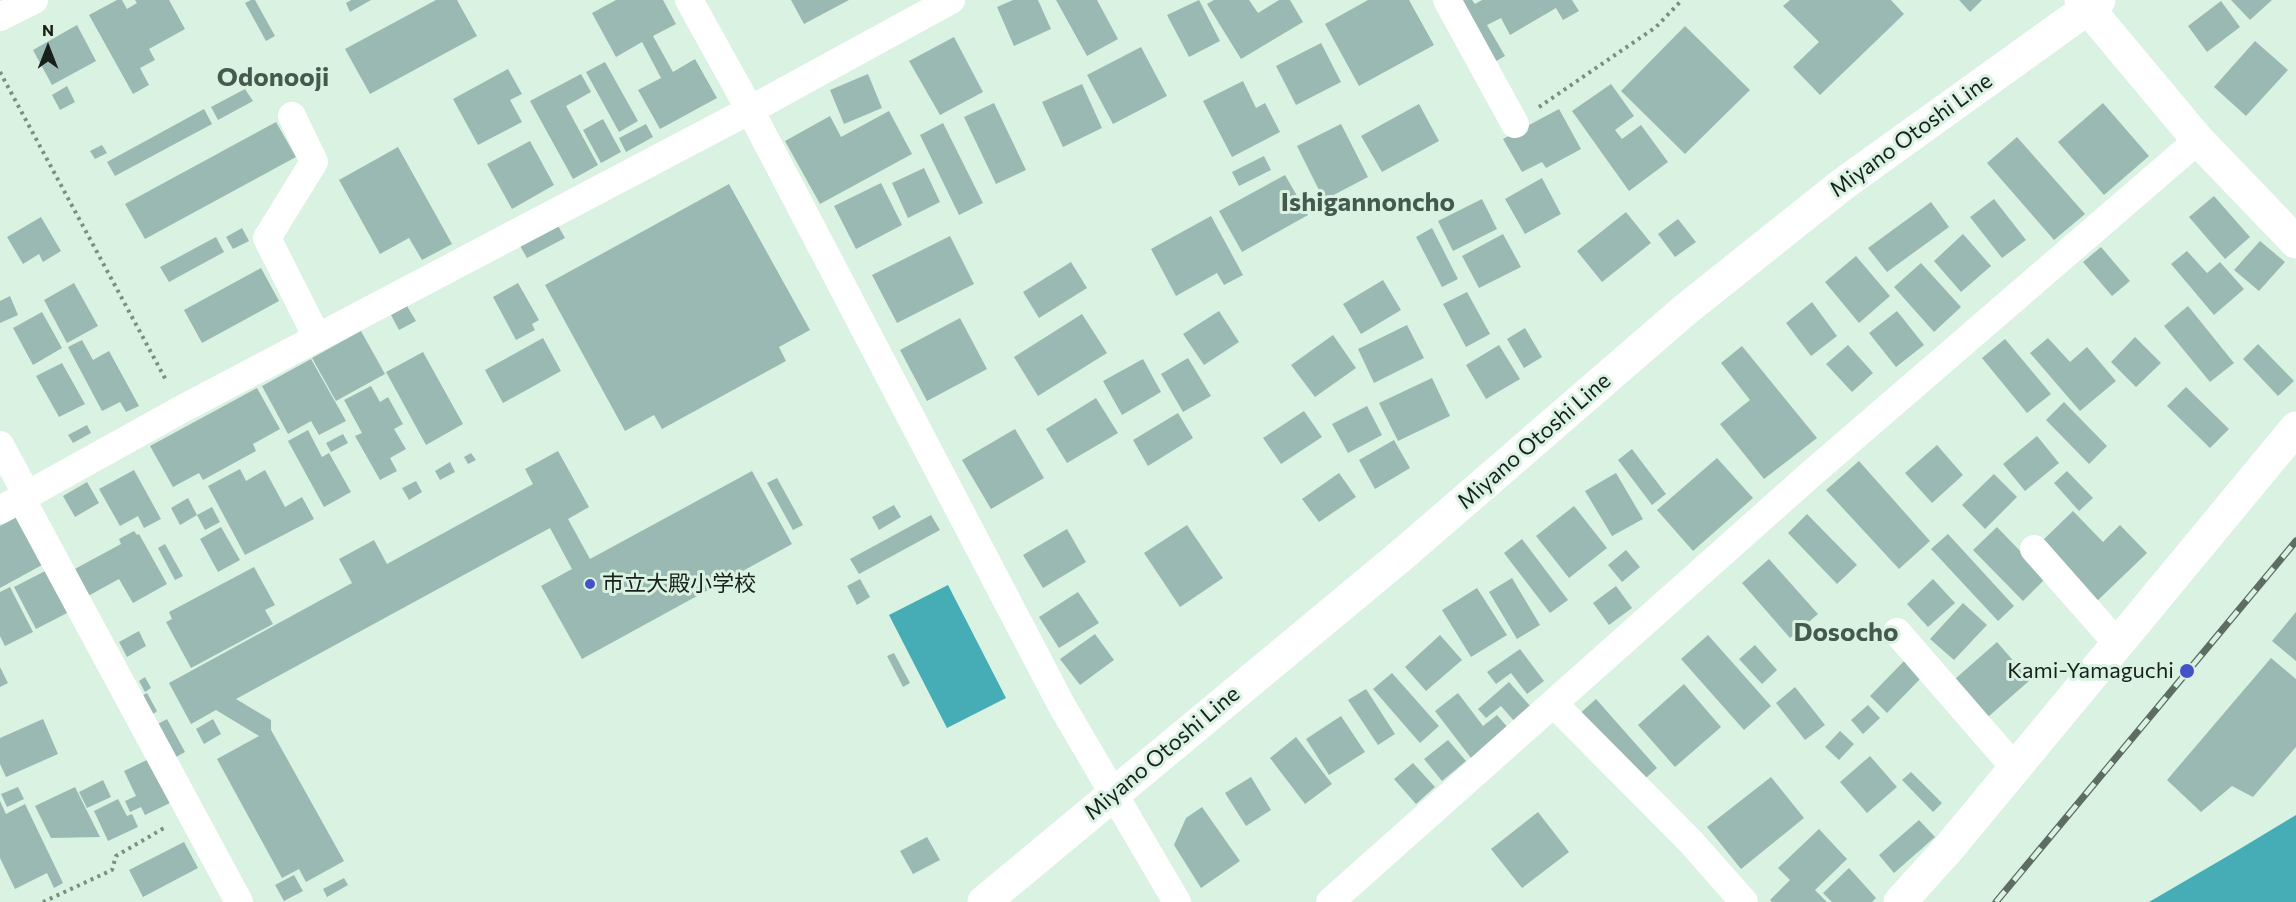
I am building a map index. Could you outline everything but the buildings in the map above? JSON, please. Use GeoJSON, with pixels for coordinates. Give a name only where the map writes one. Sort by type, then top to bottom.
{"type":"FeatureCollection","features":[{"type":"Feature","properties":{"kind":"main road"},"geometry":{"type":"LineString","coordinates":[[2089,3],[2198,140],[2296,242]]}},
{"type":"Feature","properties":{"kind":"main road","name":"Miyano Otoshi Line"},"geometry":{"type":"LineString","coordinates":[[984,902],[1112,793],[1403,554],[1694,302],[1843,184],[2089,3]]}},
{"type":"Feature","properties":{"kind":"main road"},"geometry":{"type":"LineString","coordinates":[[1899,902],[2015,768],[2296,428]]}},
{"type":"Feature","properties":{"kind":"street"},"geometry":{"type":"LineString","coordinates":[[0,17],[34,0]]}},
{"type":"Feature","properties":{"kind":"street"},"geometry":{"type":"LineString","coordinates":[[689,0],[750,110],[1062,706],[1177,902]]}},
{"type":"Feature","properties":{"kind":"street"},"geometry":{"type":"LineString","coordinates":[[16,501],[317,336],[750,110],[951,0]]}},
{"type":"Feature","properties":{"kind":"street"},"geometry":{"type":"LineString","coordinates":[[1447,0],[1515,124]]}},
{"type":"Feature","properties":{"kind":"street"},"geometry":{"type":"LineString","coordinates":[[292,116],[314,162],[267,238],[317,336]]}},
{"type":"Feature","properties":{"kind":"street"},"geometry":{"type":"LineString","coordinates":[[1330,902],[1811,474],[2198,140]]}},
{"type":"Feature","properties":{"kind":"street"},"geometry":{"type":"LineString","coordinates":[[0,445],[16,501],[239,902]]}},
{"type":"Feature","properties":{"kind":"street"},"geometry":{"type":"LineString","coordinates":[[2034,549],[2118,644]]}},
{"type":"Feature","properties":{"kind":"street"},"geometry":{"type":"LineString","coordinates":[[1897,632],[2015,768]]}},
{"type":"Feature","properties":{"kind":"street"},"geometry":{"type":"LineString","coordinates":[[1554,704],[1690,842],[1744,902]]}},
{"type":"Feature","properties":{"kind":"path"},"geometry":{"type":"LineString","coordinates":[[1515,124],[1656,27],[1682,0]]}},
{"type":"Feature","properties":{"kind":"path"},"geometry":{"type":"LineString","coordinates":[[0,72],[182,409]]}},
{"type":"Feature","properties":{"kind":"path"},"geometry":{"type":"LineString","coordinates":[[43,902],[112,870],[116,856],[190,812]]}},
{"type":"Feature","properties":{"kind":"water"},"geometry":{"type":"Polygon","coordinates":[[[948,585],[1006,698],[947,728],[889,615],[948,585]]]}},
{"type":"Feature","properties":{"kind":"water"},"geometry":{"type":"Polygon","coordinates":[[[2296,815],[2296,902],[2149,902],[2233,853],[2296,815]]]}},
{"type":"Feature","properties":{"kind":"railway"},"geometry":{"type":"LineString","coordinates":[[1996,902],[2296,541]]}},
{"type":"Feature","properties":{"kind":"place","name":"市立大殿小学校"},"geometry":{"type":"Point","coordinates":[590,584]}},
{"type":"Feature","properties":{"kind":"place","name":"Kami-Yamaguchi"},"geometry":{"type":"Point","coordinates":[2187,671]}},
{"type":"Feature","properties":{"kind":"district","name":"Odonooji"},"geometry":{"type":"Point","coordinates":[273,77]}},
{"type":"Feature","properties":{"kind":"district","name":"Ishigannoncho"},"geometry":{"type":"Point","coordinates":[1368,202]}},
{"type":"Feature","properties":{"kind":"district","name":"Dosocho"},"geometry":{"type":"Point","coordinates":[1846,632]}}]}
